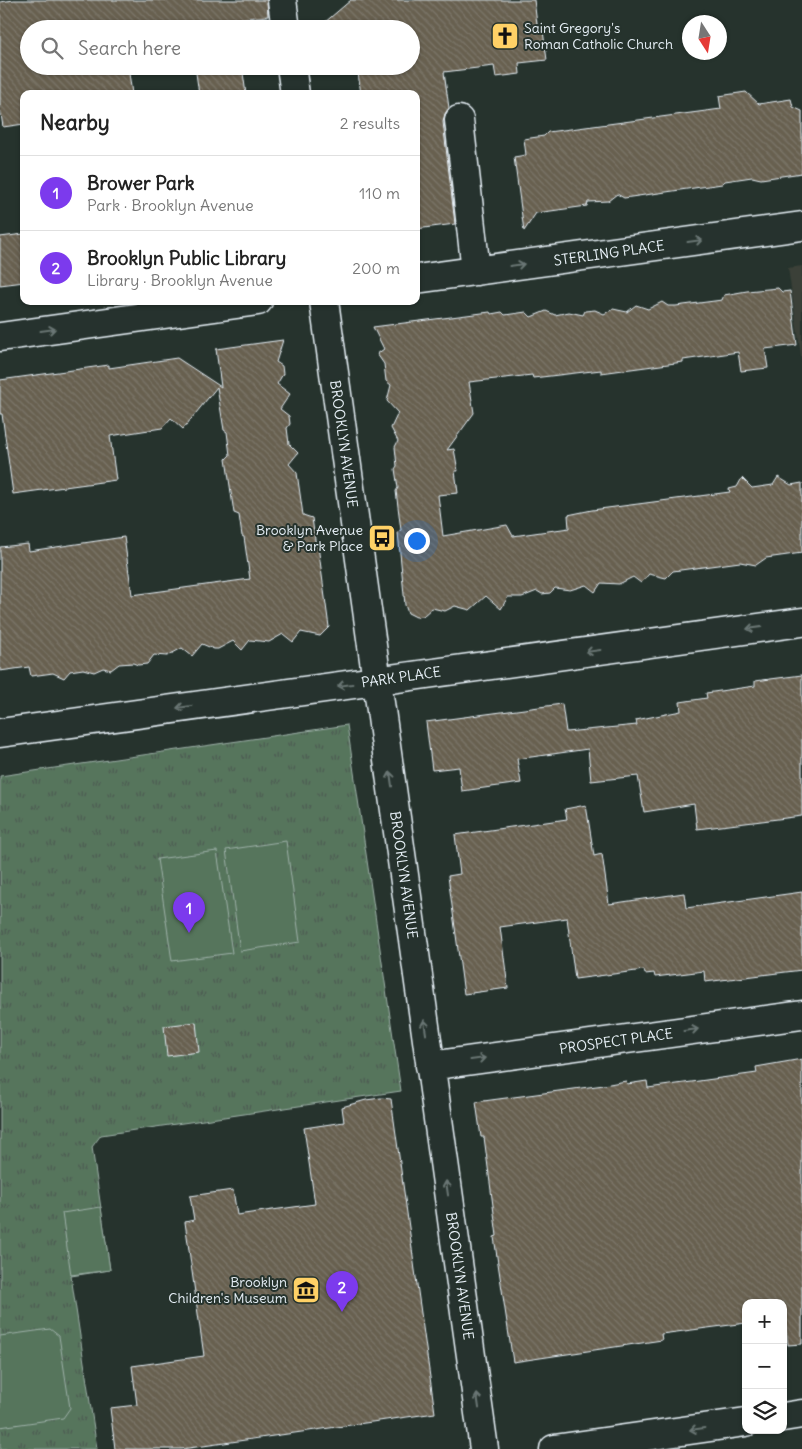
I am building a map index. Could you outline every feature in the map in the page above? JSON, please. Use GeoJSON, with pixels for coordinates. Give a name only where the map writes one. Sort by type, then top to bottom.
{"type":"FeatureCollection","features":[{"type":"Feature","properties":{"kind":"street"},"geometry":{"type":"LineString","coordinates":[[282,0],[285,20]]}},
{"type":"Feature","properties":{"kind":"street"},"geometry":{"type":"LineString","coordinates":[[292,75],[294,90]]}},
{"type":"Feature","properties":{"kind":"street"},"geometry":{"type":"LineString","coordinates":[[459,120],[476,271]]}},
{"type":"Feature","properties":{"kind":"street","name":"STERLING PLACE"},"geometry":{"type":"LineString","coordinates":[[420,278],[802,226]]}},
{"type":"Feature","properties":{"kind":"street"},"geometry":{"type":"LineString","coordinates":[[0,337],[229,305]]}},
{"type":"Feature","properties":{"kind":"street","name":"BROOKLYN AVENUE"},"geometry":{"type":"LineString","coordinates":[[325,305],[484,1449]]}},
{"type":"Feature","properties":{"kind":"street","name":"PARK PLACE"},"geometry":{"type":"LineString","coordinates":[[0,732],[802,622]]}},
{"type":"Feature","properties":{"kind":"street","name":"PROSPECT PLACE"},"geometry":{"type":"LineString","coordinates":[[430,1066],[802,1015]]}},
{"type":"Feature","properties":{"kind":"street"},"geometry":{"type":"LineString","coordinates":[[787,1416],[802,1414]]}},
{"type":"Feature","properties":{"kind":"street"},"geometry":{"type":"LineString","coordinates":[[554,1449],[742,1423]]}},
{"type":"Feature","properties":{"kind":"shaded area"},"geometry":{"type":"Polygon","coordinates":[[[802,266],[802,362],[788,268],[802,266]]]}},
{"type":"Feature","properties":{"kind":"green space"},"geometry":{"type":"Polygon","coordinates":[[[347,725],[401,1091],[101,1135],[92,1147],[110,1270],[71,1276],[97,1449],[0,1449],[0,776],[347,725]]]}},
{"type":"Feature","properties":{"kind":"green space"},"geometry":{"type":"Polygon","coordinates":[[[286,841],[300,942],[240,951],[226,850],[286,841]]]}},
{"type":"Feature","properties":{"kind":"green space"},"geometry":{"type":"Polygon","coordinates":[[[217,851],[232,953],[172,961],[157,859],[217,851]]]}},
{"type":"Feature","properties":{"kind":"green space"},"geometry":{"type":"Polygon","coordinates":[[[101,1207],[110,1270],[71,1275],[62,1213],[101,1207]]]}},
{"type":"Feature","properties":{"kind":"green space"},"geometry":{"type":"Polygon","coordinates":[[[50,1329],[59,1336],[70,1408],[63,1418],[0,1427],[0,1336],[50,1329]]]}},
{"type":"Feature","properties":{"kind":"building"},"geometry":{"type":"Polygon","coordinates":[[[14,0],[267,0],[268,16],[235,20],[20,20],[20,75],[129,75],[131,90],[20,90],[20,125],[3,127],[0,107],[0,2],[14,0]]]}},
{"type":"Feature","properties":{"kind":"building"},"geometry":{"type":"Polygon","coordinates":[[[351,0],[534,0],[538,32],[543,31],[547,60],[519,63],[520,74],[496,77],[494,66],[444,72],[449,108],[443,122],[455,224],[420,228],[420,90],[360,90],[358,75],[420,75],[420,20],[328,20],[351,0]]]}},
{"type":"Feature","properties":{"kind":"building"},"geometry":{"type":"Polygon","coordinates":[[[196,75],[243,75],[245,90],[198,90],[196,75]]]}},
{"type":"Feature","properties":{"kind":"building"},"geometry":{"type":"Polygon","coordinates":[[[746,92],[759,104],[791,99],[793,107],[802,111],[802,173],[761,179],[752,177],[725,181],[722,184],[624,198],[617,194],[608,201],[588,202],[587,206],[536,213],[524,231],[514,157],[526,155],[524,139],[544,136],[548,132],[721,109],[719,96],[746,92]]]}},
{"type":"Feature","properties":{"kind":"building"},"geometry":{"type":"Polygon","coordinates":[[[20,234],[20,282],[0,285],[0,237],[20,234]]]}},
{"type":"Feature","properties":{"kind":"building"},"geometry":{"type":"Polygon","coordinates":[[[778,288],[782,292],[790,291],[797,345],[765,349],[768,368],[741,371],[738,352],[683,360],[683,362],[601,373],[601,370],[533,378],[532,375],[469,382],[474,413],[447,450],[454,449],[458,471],[455,471],[458,493],[438,495],[443,536],[507,525],[513,536],[569,528],[568,515],[592,510],[730,492],[729,489],[737,487],[742,478],[752,488],[773,485],[778,477],[791,485],[802,483],[802,553],[766,558],[756,565],[740,562],[673,571],[666,578],[649,574],[641,583],[633,577],[619,584],[601,583],[595,592],[586,585],[570,590],[555,588],[550,593],[542,594],[537,591],[522,597],[508,597],[501,609],[486,596],[470,610],[455,606],[445,611],[432,608],[423,616],[416,617],[408,613],[405,605],[398,532],[401,530],[396,491],[398,488],[395,469],[397,466],[395,447],[398,441],[391,428],[398,413],[387,401],[391,385],[386,381],[384,364],[377,354],[384,349],[373,327],[490,312],[491,314],[502,312],[505,315],[526,312],[531,317],[546,311],[555,315],[569,312],[583,315],[585,311],[595,310],[604,314],[613,309],[627,312],[636,305],[648,309],[662,302],[668,306],[676,306],[722,300],[724,295],[778,288]]]}},
{"type":"Feature","properties":{"kind":"building"},"geometry":{"type":"Polygon","coordinates":[[[283,340],[276,362],[282,366],[283,374],[277,384],[290,394],[280,409],[289,416],[290,424],[287,428],[289,444],[298,453],[289,464],[297,473],[303,515],[312,518],[316,547],[318,546],[329,627],[320,636],[301,632],[293,642],[283,634],[269,642],[250,640],[242,650],[233,641],[218,649],[202,644],[192,656],[182,648],[167,656],[154,655],[147,664],[119,664],[111,670],[103,668],[94,672],[83,669],[70,671],[64,678],[53,673],[31,676],[29,667],[0,671],[0,547],[28,544],[29,551],[124,537],[132,595],[250,579],[239,515],[234,513],[226,459],[230,455],[227,432],[224,430],[217,387],[183,429],[171,418],[162,428],[110,436],[116,480],[13,494],[2,414],[0,414],[0,380],[109,365],[109,368],[177,358],[221,387],[216,349],[283,340]]]}},
{"type":"Feature","properties":{"kind":"building"},"geometry":{"type":"Polygon","coordinates":[[[802,675],[802,816],[697,829],[694,804],[644,812],[638,776],[591,781],[588,749],[517,759],[521,783],[462,791],[459,767],[432,770],[426,722],[562,704],[566,732],[637,725],[636,720],[681,711],[680,702],[707,698],[706,693],[755,686],[755,681],[802,675]]]}},
{"type":"Feature","properties":{"kind":"building"},"geometry":{"type":"Polygon","coordinates":[[[586,805],[594,856],[602,854],[609,904],[684,893],[686,908],[802,892],[802,970],[705,982],[704,971],[655,977],[654,973],[645,974],[644,970],[575,979],[567,918],[500,927],[508,988],[464,994],[448,876],[460,874],[455,835],[567,819],[565,809],[586,805]]]}},
{"type":"Feature","properties":{"kind":"building"},"geometry":{"type":"Polygon","coordinates":[[[196,1022],[199,1052],[167,1056],[164,1026],[196,1022]]]}},
{"type":"Feature","properties":{"kind":"building"},"geometry":{"type":"Polygon","coordinates":[[[802,1059],[802,1344],[788,1345],[787,1299],[742,1299],[742,1324],[661,1334],[662,1340],[513,1362],[494,1237],[497,1236],[484,1137],[481,1137],[476,1102],[626,1081],[627,1084],[647,1081],[648,1088],[757,1073],[756,1067],[802,1059]]]}},
{"type":"Feature","properties":{"kind":"building","name":"Brooklyn Children's Museum"},"geometry":{"type":"Polygon","coordinates":[[[381,1098],[391,1099],[435,1413],[182,1449],[115,1449],[110,1408],[137,1405],[132,1366],[204,1356],[185,1222],[194,1220],[190,1196],[233,1190],[237,1215],[315,1204],[304,1128],[344,1122],[342,1107],[381,1098]]]}},
{"type":"Feature","properties":{"kind":"place","name":"Saint Gregory's Roman Catholic Church"},"geometry":{"type":"Point","coordinates":[505,36]}},
{"type":"Feature","properties":{"kind":"place","name":"Brooklyn Avenue & Park Place"},"geometry":{"type":"Point","coordinates":[382,538]}},
{"type":"Feature","properties":{"kind":"place","name":"Brower Park"},"geometry":{"type":"Point","coordinates":[189,933]}},
{"type":"Feature","properties":{"kind":"place","name":"Brooklyn Children's Museum"},"geometry":{"type":"Point","coordinates":[306,1290]}},
{"type":"Feature","properties":{"kind":"place","name":"Brooklyn Public Library"},"geometry":{"type":"Point","coordinates":[342,1312]}}]}
